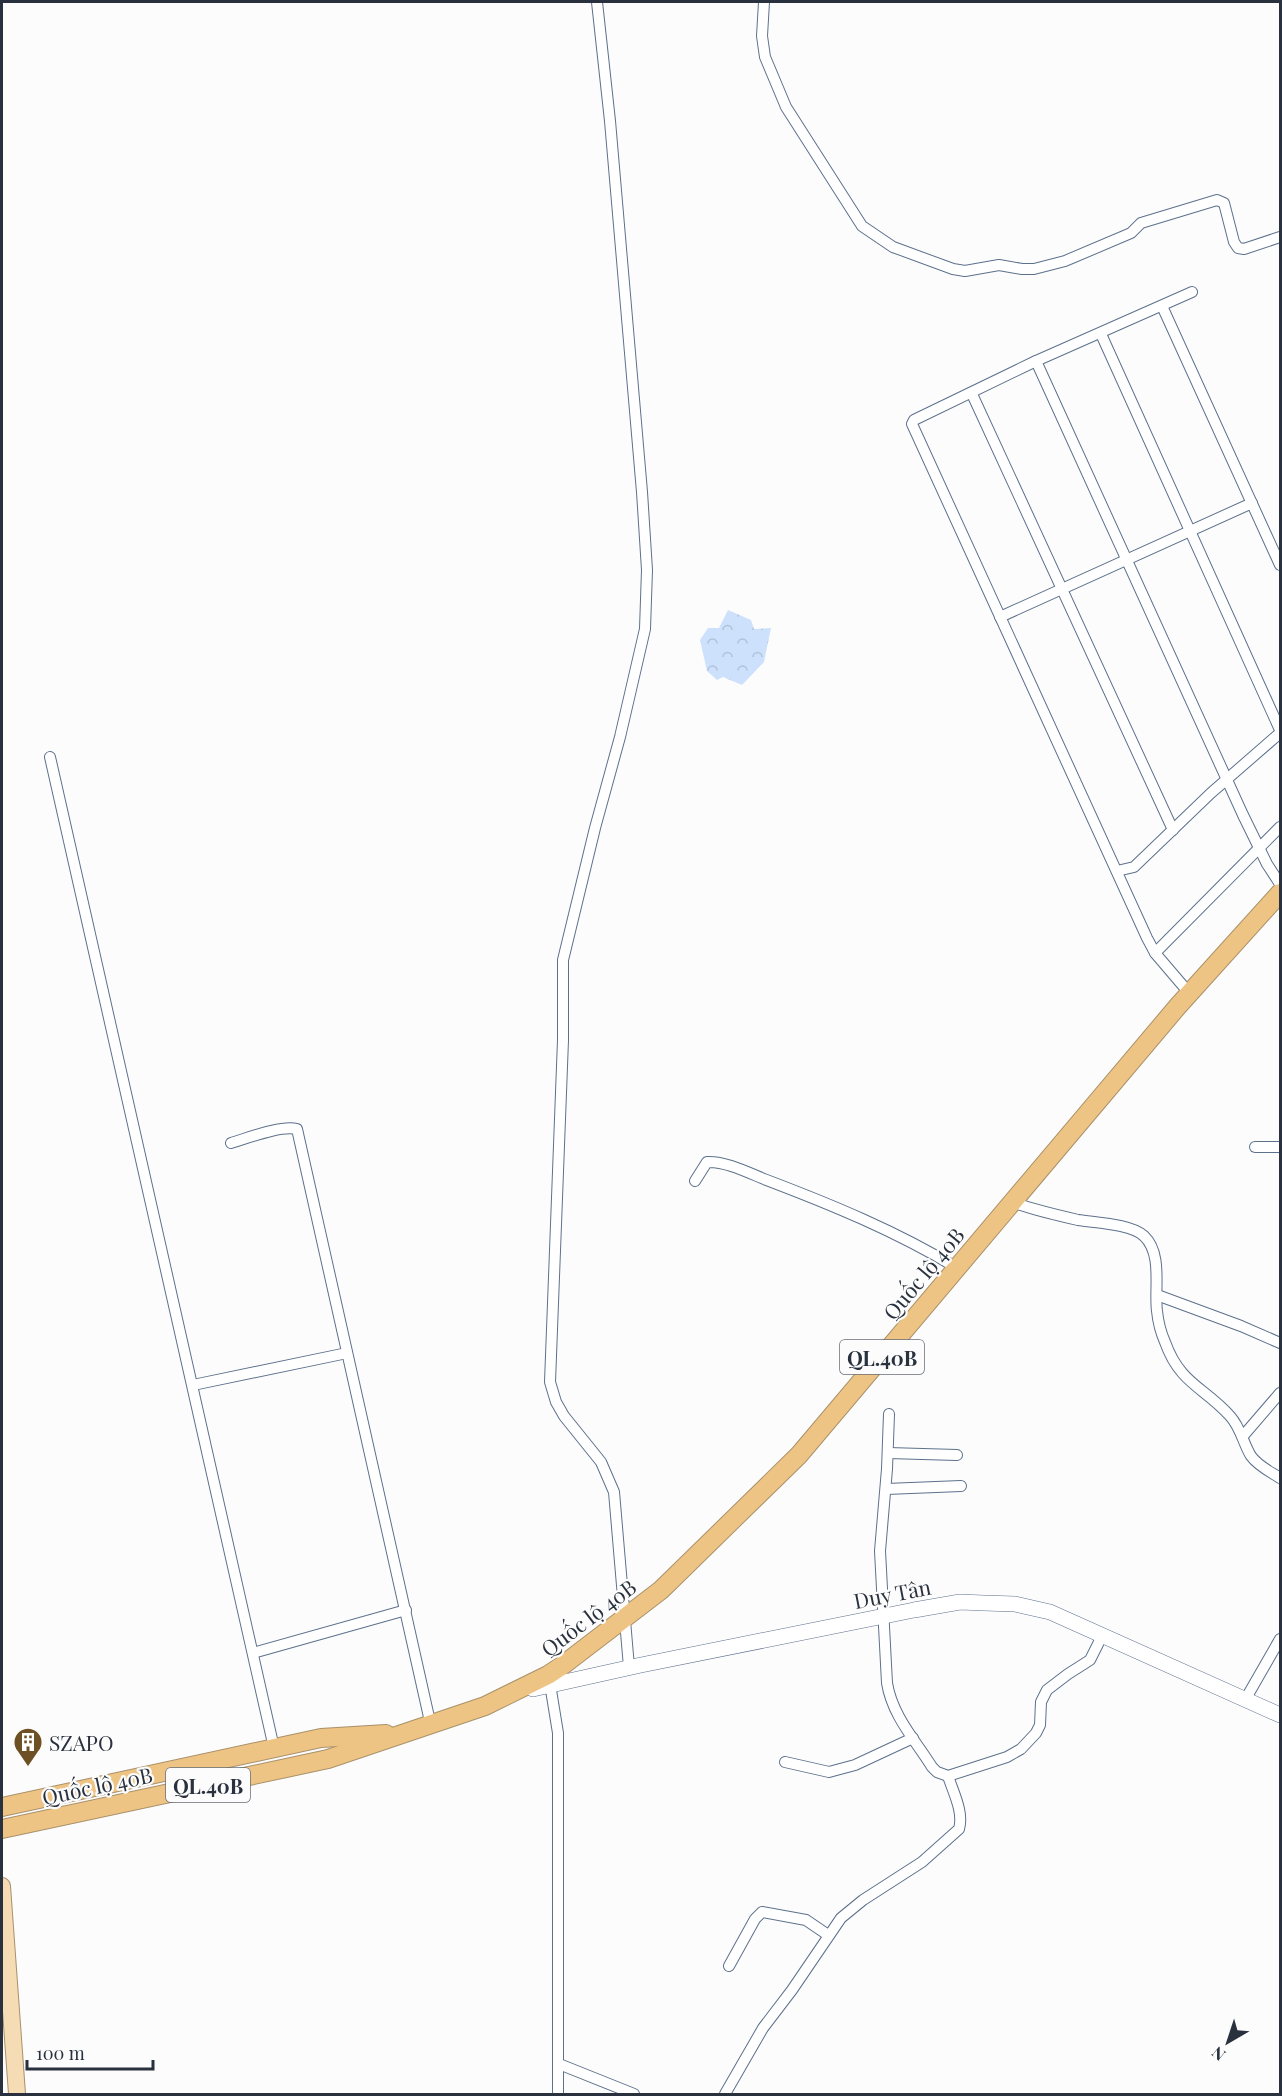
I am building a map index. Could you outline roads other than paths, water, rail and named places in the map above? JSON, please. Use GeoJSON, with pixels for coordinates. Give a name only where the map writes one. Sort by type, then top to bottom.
{"type":"FeatureCollection","features":[{"type":"Feature","properties":{"kind":"highway","name":"Quốc lộ 40B"},"geometry":{"type":"LineString","coordinates":[[2,1829],[328,1759],[411,1732],[497,1700],[548,1675],[625,1619],[661,1590],[799,1455],[1190,994],[1281,893]]}},
{"type":"Feature","properties":{"kind":"highway","name":"Quốc lộ 40B"},"geometry":{"type":"LineString","coordinates":[[2,1807],[321,1738],[411,1732]]}},
{"type":"Feature","properties":{"kind":"main road"},"geometry":{"type":"LineString","coordinates":[[2,1886],[17,2094]]}},
{"type":"Feature","properties":{"kind":"street"},"geometry":{"type":"LineString","coordinates":[[597,2],[610,121],[641,481],[647,570],[645,629],[621,737],[595,828],[563,960],[563,1040],[550,1382],[560,1409],[602,1462],[614,1492],[629,1667]]}},
{"type":"Feature","properties":{"kind":"street"},"geometry":{"type":"LineString","coordinates":[[764,2],[762,36],[765,57],[786,107],[862,226],[893,247],[965,271],[999,265],[1034,269],[1065,261],[1131,233],[1141,223],[1216,200],[1222,201],[1226,207],[1234,242],[1238,248],[1244,249],[1281,237]]}},
{"type":"Feature","properties":{"kind":"street"},"geometry":{"type":"LineString","coordinates":[[1190,994],[1155,953],[912,424],[914,420],[972,394],[1036,361],[1192,292]]}},
{"type":"Feature","properties":{"kind":"street"},"geometry":{"type":"LineString","coordinates":[[1162,306],[1281,565]]}},
{"type":"Feature","properties":{"kind":"street"},"geometry":{"type":"LineString","coordinates":[[1101,334],[1281,731],[1134,867],[1117,871]]}},
{"type":"Feature","properties":{"kind":"street"},"geometry":{"type":"LineString","coordinates":[[1036,361],[1227,780],[1259,847],[1281,884]]}},
{"type":"Feature","properties":{"kind":"street"},"geometry":{"type":"LineString","coordinates":[[972,394],[1173,831]]}},
{"type":"Feature","properties":{"kind":"street"},"geometry":{"type":"LineString","coordinates":[[1000,617],[1252,503]]}},
{"type":"Feature","properties":{"kind":"street"},"geometry":{"type":"LineString","coordinates":[[50,757],[274,1748]]}},
{"type":"Feature","properties":{"kind":"street"},"geometry":{"type":"LineString","coordinates":[[1155,953],[1281,827]]}},
{"type":"Feature","properties":{"kind":"street"},"geometry":{"type":"LineString","coordinates":[[231,1143],[274,1131],[292,1128],[297,1130],[431,1725]]}},
{"type":"Feature","properties":{"kind":"street"},"geometry":{"type":"LineString","coordinates":[[1255,1147],[1281,1147]]}},
{"type":"Feature","properties":{"kind":"street"},"geometry":{"type":"LineString","coordinates":[[695,1181],[707,1162],[728,1166],[868,1221],[905,1238],[957,1268]]}},
{"type":"Feature","properties":{"kind":"street"},"geometry":{"type":"LineString","coordinates":[[1012,1202],[1034,1210],[1130,1228],[1145,1237],[1152,1248],[1157,1295],[1156,1311],[1164,1341],[1177,1368],[1226,1412],[1237,1425],[1252,1457],[1281,1478]]}},
{"type":"Feature","properties":{"kind":"street"},"geometry":{"type":"LineString","coordinates":[[1157,1295],[1281,1343]]}},
{"type":"Feature","properties":{"kind":"street"},"geometry":{"type":"LineString","coordinates":[[193,1385],[347,1353]]}},
{"type":"Feature","properties":{"kind":"street"},"geometry":{"type":"LineString","coordinates":[[1243,1436],[1281,1393]]}},
{"type":"Feature","properties":{"kind":"street"},"geometry":{"type":"LineString","coordinates":[[889,1414],[886,1489],[880,1536],[888,1690],[899,1718],[932,1767],[937,1772],[948,1776],[1007,1757],[1021,1749],[1036,1733],[1040,1725],[1041,1702],[1047,1690],[1090,1660],[1102,1636]]}},
{"type":"Feature","properties":{"kind":"street"},"geometry":{"type":"LineString","coordinates":[[888,1453],[957,1455]]}},
{"type":"Feature","properties":{"kind":"street"},"geometry":{"type":"LineString","coordinates":[[886,1489],[961,1486]]}},
{"type":"Feature","properties":{"kind":"street","name":"Duy Tân"},"geometry":{"type":"LineString","coordinates":[[497,1700],[550,1684],[629,1667],[960,1602],[1015,1604],[1050,1612],[1281,1715]]}},
{"type":"Feature","properties":{"kind":"street"},"geometry":{"type":"LineString","coordinates":[[253,1653],[406,1610]]}},
{"type":"Feature","properties":{"kind":"street"},"geometry":{"type":"LineString","coordinates":[[1245,1700],[1281,1639]]}},
{"type":"Feature","properties":{"kind":"street"},"geometry":{"type":"LineString","coordinates":[[550,1684],[558,1733],[558,2094]]}},
{"type":"Feature","properties":{"kind":"street"},"geometry":{"type":"LineString","coordinates":[[785,1762],[829,1772],[855,1765],[913,1738]]}},
{"type":"Feature","properties":{"kind":"street"},"geometry":{"type":"LineString","coordinates":[[725,2094],[763,2028],[792,1990],[828,1935],[847,1912],[922,1862],[959,1829],[960,1814],[948,1776]]}},
{"type":"Feature","properties":{"kind":"street"},"geometry":{"type":"LineString","coordinates":[[729,1966],[755,1919],[762,1912],[806,1920],[828,1935]]}},
{"type":"Feature","properties":{"kind":"street"},"geometry":{"type":"LineString","coordinates":[[559,2064],[634,2094]]}},
{"type":"Feature","properties":{"kind":"place","name":"SZAPO"},"geometry":{"type":"Point","coordinates":[28,1768]}}]}
